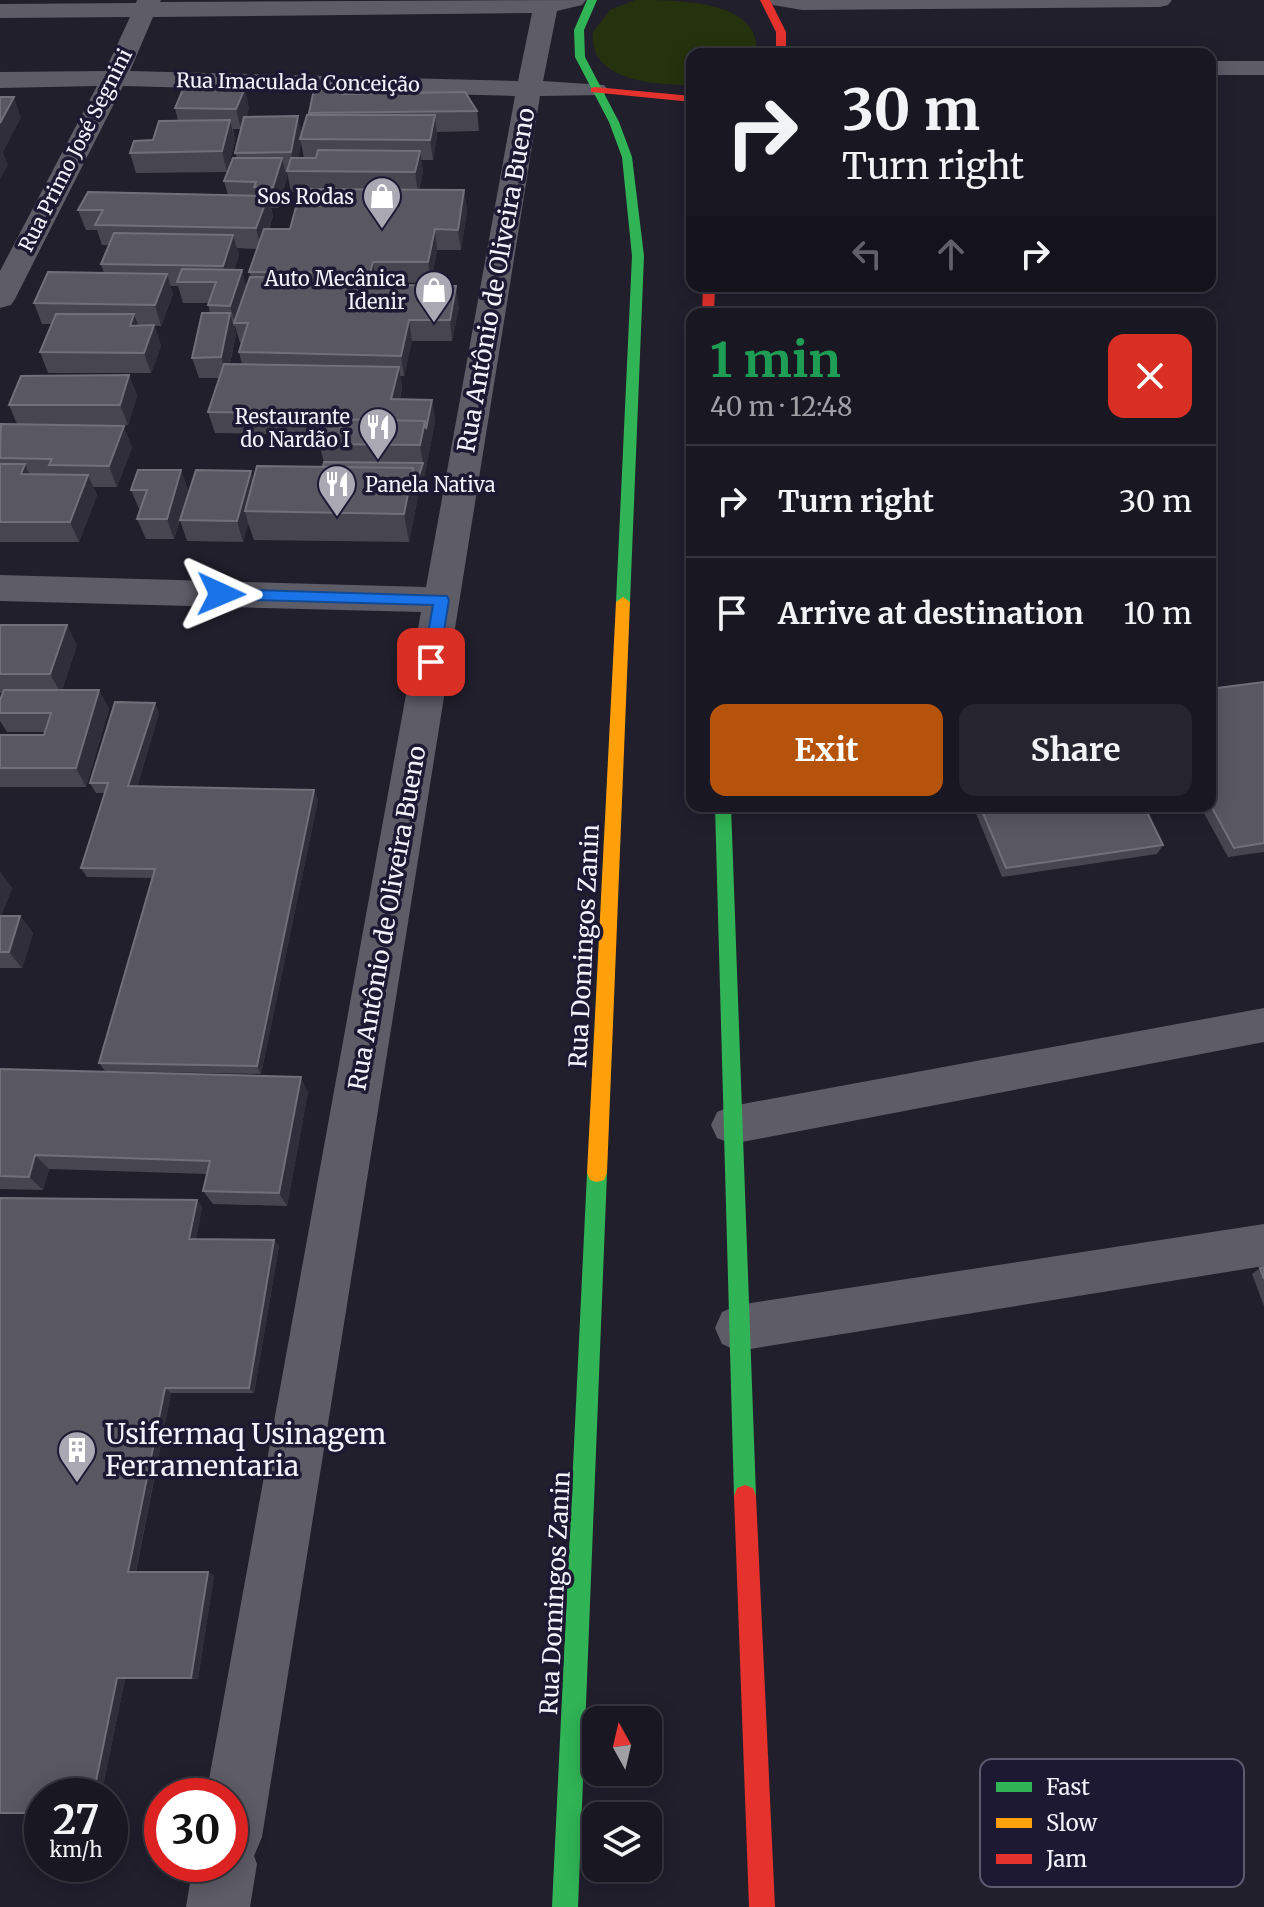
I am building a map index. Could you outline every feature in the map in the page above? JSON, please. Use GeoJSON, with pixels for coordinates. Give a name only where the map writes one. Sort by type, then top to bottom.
{"type":"FeatureCollection","features":[{"type":"Feature","properties":{"kind":"main road","name":"Rua Domingos Zanin"},"geometry":{"type":"LineString","coordinates":[[565,1907],[638,256],[627,157],[614,122],[580,57],[579,30],[592,0]]}},
{"type":"Feature","properties":{"kind":"main road"},"geometry":{"type":"LineString","coordinates":[[765,0],[778,23],[784,41],[782,48]]}},
{"type":"Feature","properties":{"kind":"main road"},"geometry":{"type":"LineString","coordinates":[[595,90],[686,99]]}},
{"type":"Feature","properties":{"kind":"main road"},"geometry":{"type":"LineString","coordinates":[[723,812],[738,1328],[762,1907]]}},
{"type":"Feature","properties":{"kind":"street"},"geometry":{"type":"LineString","coordinates":[[0,11],[146,5],[547,3],[574,0]]}},
{"type":"Feature","properties":{"kind":"street"},"geometry":{"type":"LineString","coordinates":[[781,0],[817,3],[1160,0]]}},
{"type":"Feature","properties":{"kind":"street","name":"Rua Antônio de Oliveira Bueno"},"geometry":{"type":"LineString","coordinates":[[240,1778],[529,87],[547,3]]}},
{"type":"Feature","properties":{"kind":"street","name":"Rua Primo José Segnini"},"geometry":{"type":"LineString","coordinates":[[0,299],[114,78],[146,5]]}},
{"type":"Feature","properties":{"kind":"street"},"geometry":{"type":"LineString","coordinates":[[1216,68],[1264,68]]}},
{"type":"Feature","properties":{"kind":"street","name":"Rua Imaculada Conceição"},"geometry":{"type":"LineString","coordinates":[[0,80],[114,78],[595,90]]}},
{"type":"Feature","properties":{"kind":"street"},"geometry":{"type":"LineString","coordinates":[[0,588],[442,600]]}},
{"type":"Feature","properties":{"kind":"street"},"geometry":{"type":"LineString","coordinates":[[218,1907],[222,1882]]}},
{"type":"Feature","properties":{"kind":"lane"},"geometry":{"type":"LineString","coordinates":[[732,1125],[1264,1025]]}},
{"type":"Feature","properties":{"kind":"lane"},"geometry":{"type":"LineString","coordinates":[[738,1328],[1264,1245]]}},
{"type":"Feature","properties":{"kind":"green space"},"geometry":{"type":"Polygon","coordinates":[[[635,0],[714,7],[732,13],[746,23],[755,36],[756,48],[686,48],[686,85],[661,84],[628,77],[613,71],[601,61],[594,49],[593,32],[610,10],[635,0]]]}},
{"type":"Feature","properties":{"kind":"building"},"geometry":{"type":"Polygon","coordinates":[[[344,83],[342,94],[465,92],[477,111],[309,113],[315,84],[344,83]]]}},
{"type":"Feature","properties":{"kind":"building"},"geometry":{"type":"Polygon","coordinates":[[[184,87],[245,88],[236,109],[175,108],[184,87]]]}},
{"type":"Feature","properties":{"kind":"building"},"geometry":{"type":"Polygon","coordinates":[[[0,97],[14,97],[0,123],[0,97]]]}},
{"type":"Feature","properties":{"kind":"building"},"geometry":{"type":"Polygon","coordinates":[[[307,115],[435,115],[430,140],[300,139],[307,115]]]}},
{"type":"Feature","properties":{"kind":"building"},"geometry":{"type":"Polygon","coordinates":[[[298,116],[291,152],[235,153],[244,117],[298,116]]]}},
{"type":"Feature","properties":{"kind":"building"},"geometry":{"type":"Polygon","coordinates":[[[230,120],[222,151],[130,153],[134,141],[153,140],[159,121],[230,120]]]}},
{"type":"Feature","properties":{"kind":"building"},"geometry":{"type":"Polygon","coordinates":[[[318,150],[420,151],[415,172],[287,171],[291,158],[316,158],[318,150]]]}},
{"type":"Feature","properties":{"kind":"building"},"geometry":{"type":"Polygon","coordinates":[[[233,158],[282,158],[273,187],[254,187],[256,182],[224,181],[233,158]]]}},
{"type":"Feature","properties":{"kind":"building"},"geometry":{"type":"Polygon","coordinates":[[[301,189],[464,190],[458,230],[435,229],[428,262],[373,262],[370,273],[249,272],[264,229],[290,229],[301,189]]]}},
{"type":"Feature","properties":{"kind":"building"},"geometry":{"type":"Polygon","coordinates":[[[88,192],[268,196],[256,228],[95,225],[103,210],[78,210],[88,192]]]}},
{"type":"Feature","properties":{"kind":"building"},"geometry":{"type":"Polygon","coordinates":[[[114,233],[233,235],[223,266],[101,264],[114,233]]]}},
{"type":"Feature","properties":{"kind":"building"},"geometry":{"type":"Polygon","coordinates":[[[182,269],[242,270],[230,306],[208,305],[216,282],[177,282],[182,269]]]}},
{"type":"Feature","properties":{"kind":"building"},"geometry":{"type":"Polygon","coordinates":[[[48,272],[167,274],[155,305],[34,303],[48,272]]]}},
{"type":"Feature","properties":{"kind":"building"},"geometry":{"type":"Polygon","coordinates":[[[250,277],[296,278],[294,283],[456,286],[450,320],[409,320],[401,356],[239,352],[248,323],[234,323],[250,277]]]}},
{"type":"Feature","properties":{"kind":"building"},"geometry":{"type":"Polygon","coordinates":[[[202,313],[230,313],[221,357],[192,358],[202,313]]]}},
{"type":"Feature","properties":{"kind":"building"},"geometry":{"type":"Polygon","coordinates":[[[56,314],[134,314],[130,326],[154,325],[144,353],[40,352],[56,314]]]}},
{"type":"Feature","properties":{"kind":"building"},"geometry":{"type":"Polygon","coordinates":[[[224,364],[399,367],[391,399],[432,400],[426,429],[425,421],[331,419],[332,414],[208,412],[224,364]]]}},
{"type":"Feature","properties":{"kind":"building"},"geometry":{"type":"Polygon","coordinates":[[[129,375],[120,405],[9,405],[21,376],[129,375]]]}},
{"type":"Feature","properties":{"kind":"building"},"geometry":{"type":"Polygon","coordinates":[[[327,419],[425,421],[420,445],[319,444],[327,419]]]}},
{"type":"Feature","properties":{"kind":"building"},"geometry":{"type":"Polygon","coordinates":[[[1,424],[124,426],[109,466],[49,465],[52,459],[0,458],[1,424]]]}},
{"type":"Feature","properties":{"kind":"building"},"geometry":{"type":"Polygon","coordinates":[[[324,462],[423,463],[416,485],[413,468],[323,467],[324,462]]]}},
{"type":"Feature","properties":{"kind":"building"},"geometry":{"type":"Polygon","coordinates":[[[0,464],[25,464],[21,474],[88,475],[70,522],[0,522],[0,464]]]}},
{"type":"Feature","properties":{"kind":"building"},"geometry":{"type":"Polygon","coordinates":[[[257,466],[413,468],[404,514],[245,511],[257,466]]]}},
{"type":"Feature","properties":{"kind":"building"},"geometry":{"type":"Polygon","coordinates":[[[138,470],[181,470],[167,519],[137,519],[147,490],[131,490],[138,470]]]}},
{"type":"Feature","properties":{"kind":"building"},"geometry":{"type":"Polygon","coordinates":[[[196,470],[251,471],[237,521],[180,520],[196,470]]]}},
{"type":"Feature","properties":{"kind":"building"},"geometry":{"type":"Polygon","coordinates":[[[0,625],[67,625],[50,674],[0,674],[0,625]]]}},
{"type":"Feature","properties":{"kind":"building"},"geometry":{"type":"Polygon","coordinates":[[[1264,682],[1264,843],[1234,848],[1214,812],[1216,688],[1264,682]]]}},
{"type":"Feature","properties":{"kind":"building"},"geometry":{"type":"Polygon","coordinates":[[[4,690],[99,690],[76,768],[0,768],[0,735],[44,735],[51,713],[0,713],[4,690]]]}},
{"type":"Feature","properties":{"kind":"building"},"geometry":{"type":"Polygon","coordinates":[[[115,702],[155,703],[128,786],[314,790],[257,1066],[99,1063],[155,869],[81,868],[108,783],[90,783],[115,702]]]}},
{"type":"Feature","properties":{"kind":"building"},"geometry":{"type":"Polygon","coordinates":[[[983,812],[1147,812],[1163,845],[1006,868],[983,812]]]}},
{"type":"Feature","properties":{"kind":"building"},"geometry":{"type":"Polygon","coordinates":[[[0,916],[20,916],[9,952],[0,952],[0,916]]]}},
{"type":"Feature","properties":{"kind":"building"},"geometry":{"type":"Polygon","coordinates":[[[0,1069],[301,1077],[279,1193],[203,1191],[210,1161],[35,1155],[29,1177],[0,1176],[0,1069]]]}},
{"type":"Feature","properties":{"kind":"building","name":"Usifermaq Usinagem Ferramentaria"},"geometry":{"type":"Polygon","coordinates":[[[0,1198],[197,1200],[189,1239],[274,1240],[249,1388],[165,1388],[128,1572],[208,1572],[191,1678],[117,1678],[97,1778],[24,1778],[24,1813],[0,1813],[0,1198]]]}},
{"type":"Feature","properties":{"kind":"traffic: fast"},"geometry":{"type":"LineString","coordinates":[[592,0],[579,30],[580,57],[614,122],[627,157],[638,256],[623,602]]}},
{"type":"Feature","properties":{"kind":"traffic: fast"},"geometry":{"type":"LineString","coordinates":[[723,812],[745,1496]]}},
{"type":"Feature","properties":{"kind":"traffic: fast"},"geometry":{"type":"LineString","coordinates":[[565,1907],[597,1173]]}},
{"type":"Feature","properties":{"kind":"traffic: slow"},"geometry":{"type":"LineString","coordinates":[[597,1173],[623,602]]}},
{"type":"Feature","properties":{"kind":"traffic: jam"},"geometry":{"type":"LineString","coordinates":[[765,0],[781,32],[781,48]]}},
{"type":"Feature","properties":{"kind":"traffic: jam"},"geometry":{"type":"LineString","coordinates":[[595,90],[686,98]]}},
{"type":"Feature","properties":{"kind":"traffic: jam"},"geometry":{"type":"LineString","coordinates":[[708,308],[709,292]]}},
{"type":"Feature","properties":{"kind":"traffic: jam"},"geometry":{"type":"LineString","coordinates":[[745,1496],[762,1907]]}},
{"type":"Feature","properties":{"kind":"place","name":"Sos Rodas"},"geometry":{"type":"Point","coordinates":[382,230]}},
{"type":"Feature","properties":{"kind":"place","name":"Auto Mecânica Idenir"},"geometry":{"type":"Point","coordinates":[434,324]}},
{"type":"Feature","properties":{"kind":"place","name":"Restaurante do Nardão I"},"geometry":{"type":"Point","coordinates":[378,461]}},
{"type":"Feature","properties":{"kind":"place","name":"Panela Nativa"},"geometry":{"type":"Point","coordinates":[337,518]}},
{"type":"Feature","properties":{"kind":"place","name":"Usifermaq Usinagem Ferramentaria"},"geometry":{"type":"Point","coordinates":[77,1484]}},
{"type":"Feature","properties":{"kind":"route"},"geometry":{"type":"LineString","coordinates":[[221,594],[442,600],[431,662]]}}]}
